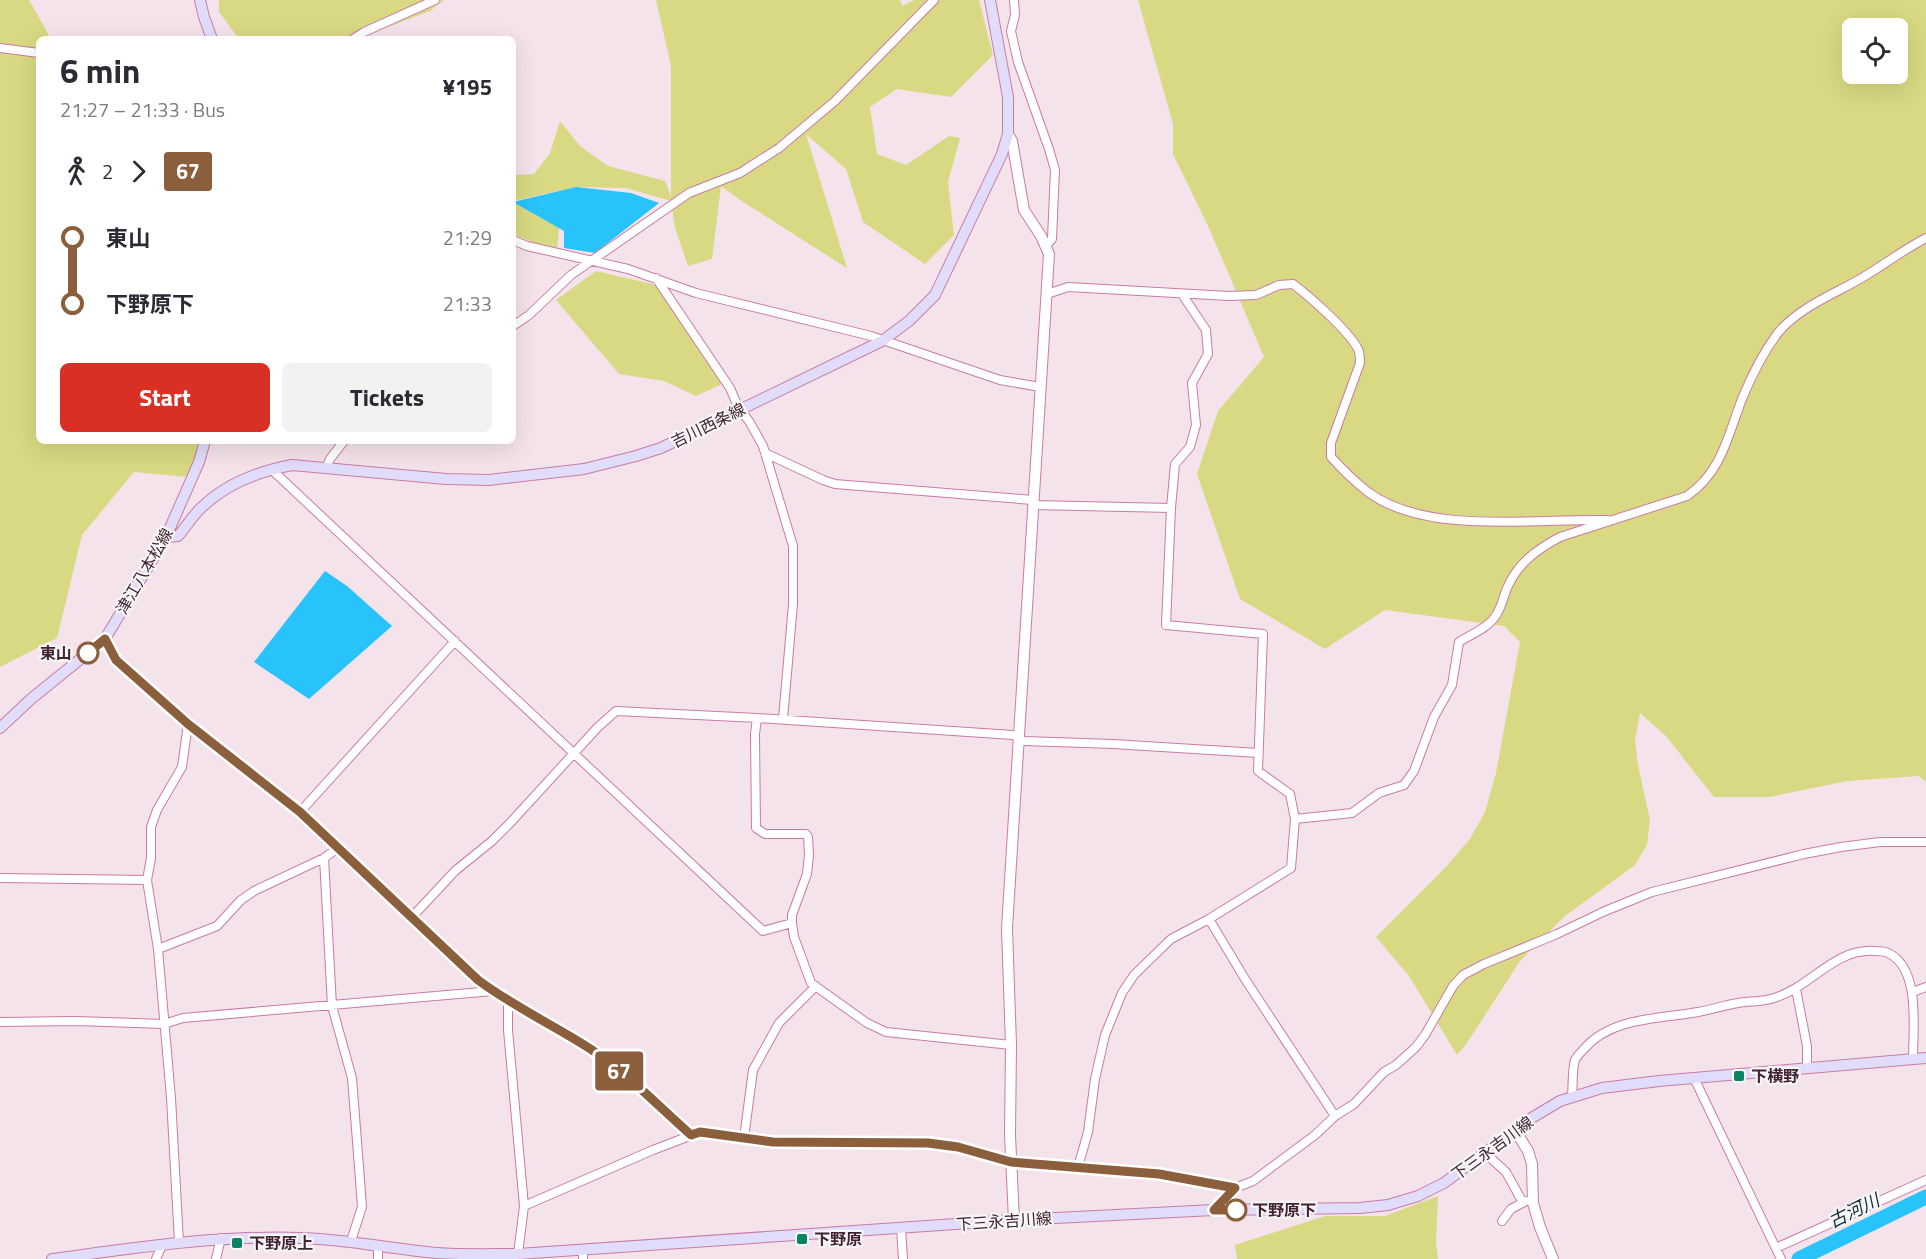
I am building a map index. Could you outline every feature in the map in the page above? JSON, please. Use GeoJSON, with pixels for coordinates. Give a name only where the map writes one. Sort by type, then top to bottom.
{"type":"FeatureCollection","features":[{"type":"Feature","properties":{"kind":"main road"},"geometry":{"type":"LineString","coordinates":[[200,0],[211,36]]}},
{"type":"Feature","properties":{"kind":"main road","name":"吉川西条線"},"geometry":{"type":"LineString","coordinates":[[166,537],[178,536],[201,508],[240,481],[271,469],[292,465],[327,466],[446,479],[489,480],[584,469],[636,456],[661,448],[882,341],[909,321],[935,295],[997,165],[1008,134],[1008,98],[990,0]]}},
{"type":"Feature","properties":{"kind":"main road","name":"津江八本松線"},"geometry":{"type":"LineString","coordinates":[[0,728],[31,699],[105,639],[166,537],[199,462],[204,444]]}},
{"type":"Feature","properties":{"kind":"main road","name":"下三永吉川線"},"geometry":{"type":"LineString","coordinates":[[52,1259],[221,1238],[304,1238],[351,1241],[457,1254],[583,1254],[1014,1220],[1214,1210],[1360,1208],[1418,1196],[1444,1183],[1515,1130],[1560,1101],[1602,1088],[1807,1067],[1922,1060]]}},
{"type":"Feature","properties":{"kind":"street"},"geometry":{"type":"LineString","coordinates":[[357,36],[435,0]]}},
{"type":"Feature","properties":{"kind":"street"},"geometry":{"type":"LineString","coordinates":[[516,324],[529,315],[571,275],[689,193],[740,173],[779,148],[835,100],[934,0]]}},
{"type":"Feature","properties":{"kind":"street"},"geometry":{"type":"LineString","coordinates":[[1014,0],[1016,15],[1011,31],[1018,62],[1055,170],[1052,239],[1046,246]]}},
{"type":"Feature","properties":{"kind":"street"},"geometry":{"type":"LineString","coordinates":[[0,48],[36,53]]}},
{"type":"Feature","properties":{"kind":"street"},"geometry":{"type":"LineString","coordinates":[[1008,134],[1012,141],[1024,210],[1049,254],[1007,928],[1014,1220]]}},
{"type":"Feature","properties":{"kind":"street"},"geometry":{"type":"LineString","coordinates":[[1295,819],[1352,813],[1379,793],[1404,785],[1414,771],[1434,717],[1452,685],[1460,642],[1493,620],[1512,577],[1520,565],[1540,548],[1560,537],[1687,496],[1696,490],[1714,470],[1722,456],[1752,377],[1776,335],[1801,312],[1926,238]]}},
{"type":"Feature","properties":{"kind":"street"},"geometry":{"type":"LineString","coordinates":[[516,241],[656,278],[696,293],[871,336],[1000,380],[1040,387]]}},
{"type":"Feature","properties":{"kind":"street"},"geometry":{"type":"LineString","coordinates":[[656,278],[730,388],[739,409],[749,421],[765,453],[793,546],[793,604],[783,719]]}},
{"type":"Feature","properties":{"kind":"street"},"geometry":{"type":"LineString","coordinates":[[1047,294],[1068,287],[1182,294],[1256,295],[1279,285],[1293,284],[1337,325],[1360,351],[1360,363],[1331,443],[1331,457],[1369,492],[1416,513],[1438,518],[1489,522],[1615,520]]}},
{"type":"Feature","properties":{"kind":"street"},"geometry":{"type":"LineString","coordinates":[[1078,1167],[1088,1132],[1095,1079],[1105,1035],[1122,993],[1134,975],[1171,939],[1209,919],[1291,868],[1295,819],[1290,794],[1258,771],[1263,634],[1166,625],[1175,464],[1190,447],[1196,425],[1192,383],[1208,354],[1206,330],[1182,294]]}},
{"type":"Feature","properties":{"kind":"street"},"geometry":{"type":"LineString","coordinates":[[327,466],[342,444]]}},
{"type":"Feature","properties":{"kind":"street"},"geometry":{"type":"LineString","coordinates":[[765,453],[835,484],[1033,503],[1171,508]]}},
{"type":"Feature","properties":{"kind":"street"},"geometry":{"type":"LineString","coordinates":[[271,469],[763,930],[792,923]]}},
{"type":"Feature","properties":{"kind":"street"},"geometry":{"type":"LineString","coordinates":[[105,639],[116,660],[188,724],[300,812],[413,916],[478,980],[580,1042],[608,1062],[691,1135]]}},
{"type":"Feature","properties":{"kind":"street"},"geometry":{"type":"LineString","coordinates":[[300,812],[455,641]]}},
{"type":"Feature","properties":{"kind":"street"},"geometry":{"type":"LineString","coordinates":[[413,916],[456,871],[512,822],[598,727],[616,711],[783,719],[1014,735],[1024,741],[1258,753]]}},
{"type":"Feature","properties":{"kind":"street"},"geometry":{"type":"LineString","coordinates":[[757,718],[755,734],[756,828],[765,834],[806,834],[808,837],[807,874],[792,915],[792,923],[794,937],[811,982],[867,1023],[886,1032],[1011,1045]]}},
{"type":"Feature","properties":{"kind":"street"},"geometry":{"type":"LineString","coordinates":[[179,1242],[158,949],[147,880],[151,858],[151,826],[157,810],[182,767],[188,724]]}},
{"type":"Feature","properties":{"kind":"street"},"geometry":{"type":"LineString","coordinates":[[1214,1210],[1235,1188],[1253,1181],[1315,1135],[1335,1116],[1354,1104],[1384,1072],[1396,1065],[1416,1047],[1452,986],[1463,975],[1484,963],[1652,892],[1832,849],[1880,842],[1926,842]]}},
{"type":"Feature","properties":{"kind":"street"},"geometry":{"type":"LineString","coordinates":[[158,949],[217,926],[241,900],[254,891],[324,858],[338,848]]}},
{"type":"Feature","properties":{"kind":"street"},"geometry":{"type":"LineString","coordinates":[[324,858],[332,1006],[352,1078],[362,1207],[351,1241]]}},
{"type":"Feature","properties":{"kind":"street"},"geometry":{"type":"LineString","coordinates":[[0,878],[147,880]]}},
{"type":"Feature","properties":{"kind":"street"},"geometry":{"type":"LineString","coordinates":[[1209,919],[1245,979],[1335,1116]]}},
{"type":"Feature","properties":{"kind":"street"},"geometry":{"type":"LineString","coordinates":[[1572,1096],[1575,1060],[1590,1041],[1603,1032],[1669,1015],[1773,999],[1796,989],[1840,958],[1855,951],[1886,952],[1894,956],[1902,966],[1913,992],[1922,1060]]}},
{"type":"Feature","properties":{"kind":"street"},"geometry":{"type":"LineString","coordinates":[[744,1138],[756,1064],[779,1023],[816,986]]}},
{"type":"Feature","properties":{"kind":"street"},"geometry":{"type":"LineString","coordinates":[[1913,992],[1926,987]]}},
{"type":"Feature","properties":{"kind":"street"},"geometry":{"type":"LineString","coordinates":[[1796,989],[1807,1046],[1807,1067]]}},
{"type":"Feature","properties":{"kind":"street"},"geometry":{"type":"LineString","coordinates":[[0,1022],[77,1021],[164,1024],[183,1018],[493,991]]}},
{"type":"Feature","properties":{"kind":"street"},"geometry":{"type":"LineString","coordinates":[[508,1000],[508,1030],[524,1206],[518,1254]]}},
{"type":"Feature","properties":{"kind":"street"},"geometry":{"type":"LineString","coordinates":[[1694,1078],[1778,1253],[1926,1180]]}},
{"type":"Feature","properties":{"kind":"street"},"geometry":{"type":"LineString","coordinates":[[1515,1130],[1528,1151],[1532,1164],[1528,1201]]}},
{"type":"Feature","properties":{"kind":"street"},"geometry":{"type":"LineString","coordinates":[[524,1206],[700,1132],[773,1142],[928,1143],[958,1147],[1011,1162],[1159,1174],[1235,1188]]}},
{"type":"Feature","properties":{"kind":"street"},"geometry":{"type":"LineString","coordinates":[[1485,1152],[1506,1172],[1528,1201],[1553,1259]]}},
{"type":"Feature","properties":{"kind":"street"},"geometry":{"type":"LineString","coordinates":[[1502,1221],[1511,1209],[1528,1201]]}},
{"type":"Feature","properties":{"kind":"street"},"geometry":{"type":"LineString","coordinates":[[902,1228],[903,1259]]}},
{"type":"Feature","properties":{"kind":"street"},"geometry":{"type":"LineString","coordinates":[[216,1259],[221,1238]]}},
{"type":"Feature","properties":{"kind":"street"},"geometry":{"type":"LineString","coordinates":[[156,1259],[162,1245]]}},
{"type":"Feature","properties":{"kind":"street"},"geometry":{"type":"LineString","coordinates":[[378,1245],[378,1259]]}},
{"type":"Feature","properties":{"kind":"shaded area"},"geometry":{"type":"Polygon","coordinates":[[[0,0],[29,0],[49,36],[36,36],[36,444],[200,444],[187,477],[134,472],[82,535],[57,638],[0,667],[0,0]]]}},
{"type":"Feature","properties":{"kind":"shaded area"},"geometry":{"type":"Polygon","coordinates":[[[219,0],[444,0],[430,11],[365,36],[237,36],[219,12],[219,0]]]}},
{"type":"Feature","properties":{"kind":"shaded area"},"geometry":{"type":"Polygon","coordinates":[[[656,0],[900,0],[902,6],[914,0],[979,0],[993,55],[951,97],[897,89],[870,107],[877,154],[906,165],[949,136],[960,138],[948,182],[954,235],[925,264],[863,222],[846,169],[806,134],[847,268],[721,186],[712,259],[688,266],[675,228],[671,201],[626,188],[576,187],[516,200],[516,175],[534,174],[550,153],[560,121],[580,146],[608,166],[665,181],[671,197],[671,66],[656,0]]]}},
{"type":"Feature","properties":{"kind":"shaded area"},"geometry":{"type":"Polygon","coordinates":[[[1138,0],[1926,0],[1926,782],[1919,776],[1847,781],[1770,797],[1714,797],[1666,736],[1640,713],[1635,740],[1650,820],[1647,845],[1635,865],[1565,916],[1520,961],[1457,1055],[1409,976],[1376,937],[1444,869],[1470,839],[1485,812],[1496,773],[1520,642],[1504,626],[1385,610],[1325,649],[1240,599],[1197,474],[1218,411],[1264,357],[1209,228],[1173,154],[1173,124],[1138,0]]]}},
{"type":"Feature","properties":{"kind":"shaded area"},"geometry":{"type":"Polygon","coordinates":[[[516,204],[559,228],[557,252],[516,235],[516,204]]]}},
{"type":"Feature","properties":{"kind":"shaded area"},"geometry":{"type":"Polygon","coordinates":[[[596,271],[661,286],[722,384],[696,396],[664,381],[619,374],[556,300],[596,271]]]}},
{"type":"Feature","properties":{"kind":"shaded area"},"geometry":{"type":"Polygon","coordinates":[[[1438,1196],[1436,1243],[1438,1259],[1237,1259],[1235,1245],[1325,1216],[1385,1216],[1438,1196]]]}},
{"type":"Feature","properties":{"kind":"water"},"geometry":{"type":"Polygon","coordinates":[[[576,187],[631,193],[659,203],[595,253],[564,248],[564,231],[516,204],[516,201],[576,187]]]}},
{"type":"Feature","properties":{"kind":"water"},"geometry":{"type":"Polygon","coordinates":[[[325,571],[347,586],[392,626],[309,699],[254,662],[325,571]]]}},
{"type":"Feature","properties":{"kind":"waterway","name":"古河川"},"geometry":{"type":"LineString","coordinates":[[1799,1259],[1926,1197]]}},
{"type":"Feature","properties":{"kind":"bus line","name":"67"},"geometry":{"type":"LineString","coordinates":[[88,653],[105,639],[116,660],[188,724],[300,812],[413,916],[478,980],[580,1042],[608,1062],[691,1135],[700,1132],[773,1142],[928,1143],[958,1147],[1011,1162],[1159,1174],[1235,1188],[1214,1210],[1236,1210]]}},
{"type":"Feature","properties":{"kind":"place","name":"東山"},"geometry":{"type":"Point","coordinates":[88,653]}},
{"type":"Feature","properties":{"kind":"place","name":"下横野"},"geometry":{"type":"Point","coordinates":[1739,1076]}},
{"type":"Feature","properties":{"kind":"place","name":"下野原下"},"geometry":{"type":"Point","coordinates":[1236,1210]}},
{"type":"Feature","properties":{"kind":"place","name":"下野原"},"geometry":{"type":"Point","coordinates":[802,1239]}},
{"type":"Feature","properties":{"kind":"place","name":"下野原上"},"geometry":{"type":"Point","coordinates":[237,1243]}}]}
